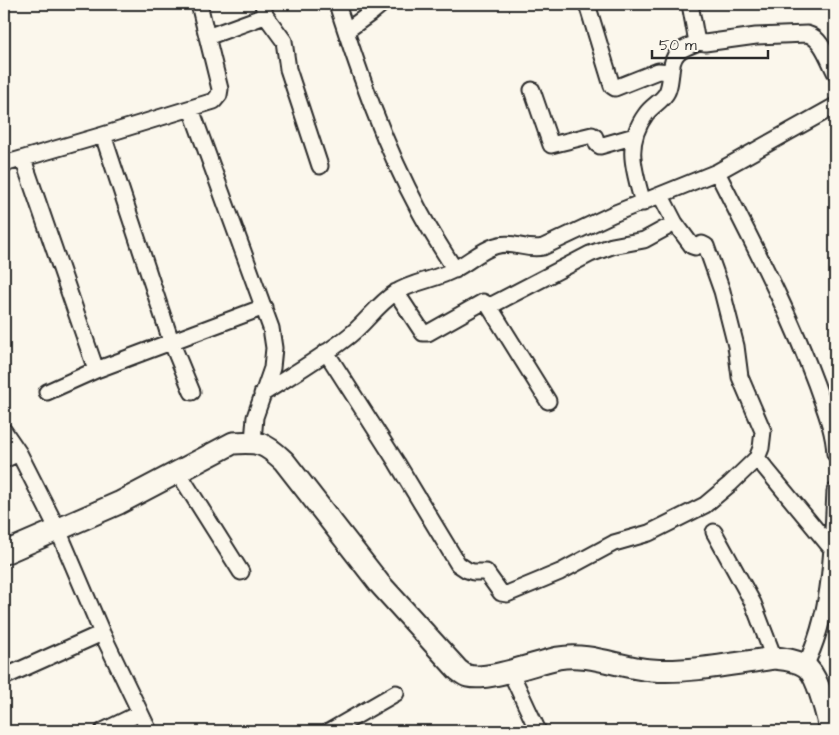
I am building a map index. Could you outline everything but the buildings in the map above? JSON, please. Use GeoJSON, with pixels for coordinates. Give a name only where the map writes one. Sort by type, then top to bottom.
{"type":"FeatureCollection","features":[{"type":"Feature","properties":{"kind":"street"},"geometry":{"type":"LineString","coordinates":[[4,164],[214,101],[219,95],[220,89],[199,4]]}},
{"type":"Feature","properties":{"kind":"street"},"geometry":{"type":"LineString","coordinates":[[337,4],[376,116],[396,163],[420,211],[455,270]]}},
{"type":"Feature","properties":{"kind":"street"},"geometry":{"type":"LineString","coordinates":[[346,31],[382,4]]}},
{"type":"Feature","properties":{"kind":"street"},"geometry":{"type":"LineString","coordinates":[[587,4],[612,86],[619,88],[658,71],[671,72]]}},
{"type":"Feature","properties":{"kind":"street"},"geometry":{"type":"LineString","coordinates":[[690,4],[696,37],[699,42]]}},
{"type":"Feature","properties":{"kind":"street"},"geometry":{"type":"LineString","coordinates":[[207,37],[264,9],[284,41],[288,69],[320,166]]}},
{"type":"Feature","properties":{"kind":"street"},"geometry":{"type":"LineString","coordinates":[[643,203],[632,155],[635,136],[646,113],[667,93],[670,85],[674,55],[680,49],[699,42],[756,36],[807,34],[814,36],[835,72]]}},
{"type":"Feature","properties":{"kind":"street"},"geometry":{"type":"LineString","coordinates":[[532,90],[551,145],[592,135],[600,146],[635,136]]}},
{"type":"Feature","properties":{"kind":"street"},"geometry":{"type":"LineString","coordinates":[[191,109],[271,328],[274,348],[272,368],[255,417],[253,441]]}},
{"type":"Feature","properties":{"kind":"street"},"geometry":{"type":"LineString","coordinates":[[262,394],[347,338],[380,303],[405,287],[455,270],[492,246],[503,243],[530,248],[543,247],[613,214],[718,172],[833,111]]}},
{"type":"Feature","properties":{"kind":"street"},"geometry":{"type":"LineString","coordinates":[[103,135],[171,341],[192,392]]}},
{"type":"Feature","properties":{"kind":"street"},"geometry":{"type":"LineString","coordinates":[[22,159],[96,370]]}},
{"type":"Feature","properties":{"kind":"street"},"geometry":{"type":"LineString","coordinates":[[718,172],[788,316],[810,366],[833,424],[835,454]]}},
{"type":"Feature","properties":{"kind":"street"},"geometry":{"type":"LineString","coordinates":[[326,352],[458,564],[473,572],[486,572],[503,594],[560,572],[614,543],[649,533],[705,505],[730,484],[757,458],[761,448],[762,431],[740,378],[736,346],[729,317],[714,265],[706,246],[702,244],[695,247],[692,246],[675,223],[661,196]]}},
{"type":"Feature","properties":{"kind":"street"},"geometry":{"type":"LineString","coordinates":[[489,306],[602,249],[644,240],[675,223]]}},
{"type":"Feature","properties":{"kind":"street"},"geometry":{"type":"LineString","coordinates":[[396,292],[425,334],[483,302],[489,306],[548,401]]}},
{"type":"Feature","properties":{"kind":"street"},"geometry":{"type":"LineString","coordinates":[[47,392],[96,370],[264,307]]}},
{"type":"Feature","properties":{"kind":"street"},"geometry":{"type":"LineString","coordinates":[[4,431],[19,453],[58,530],[102,633],[149,731]]}},
{"type":"Feature","properties":{"kind":"street"},"geometry":{"type":"LineString","coordinates":[[4,554],[119,503],[233,443],[253,441],[270,448],[284,461],[379,583],[458,670],[467,676],[481,676],[510,671],[558,658],[575,656],[629,667],[673,671],[774,658],[788,660],[805,666],[814,678],[831,731]]}},
{"type":"Feature","properties":{"kind":"street"},"geometry":{"type":"LineString","coordinates":[[4,460],[19,453]]}},
{"type":"Feature","properties":{"kind":"street"},"geometry":{"type":"LineString","coordinates":[[757,458],[832,549]]}},
{"type":"Feature","properties":{"kind":"street"},"geometry":{"type":"LineString","coordinates":[[178,472],[241,572]]}},
{"type":"Feature","properties":{"kind":"street"},"geometry":{"type":"LineString","coordinates":[[805,666],[831,598],[835,491]]}},
{"type":"Feature","properties":{"kind":"street"},"geometry":{"type":"LineString","coordinates":[[714,532],[753,603],[774,658]]}},
{"type":"Feature","properties":{"kind":"street"},"geometry":{"type":"LineString","coordinates":[[4,677],[102,633]]}},
{"type":"Feature","properties":{"kind":"street"},"geometry":{"type":"LineString","coordinates":[[510,671],[538,731]]}},
{"type":"Feature","properties":{"kind":"street"},"geometry":{"type":"LineString","coordinates":[[330,731],[396,693]]}},
{"type":"Feature","properties":{"kind":"street"},"geometry":{"type":"LineString","coordinates":[[103,731],[140,713]]}}]}
